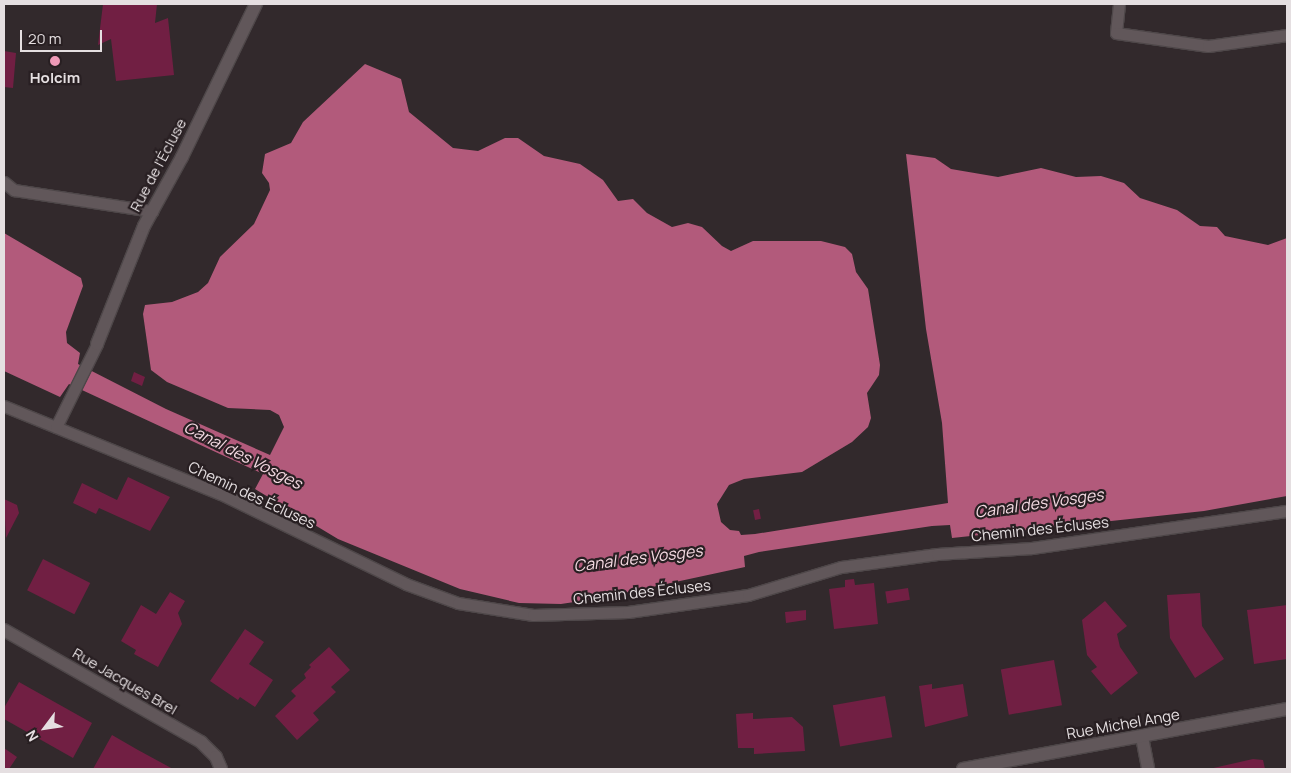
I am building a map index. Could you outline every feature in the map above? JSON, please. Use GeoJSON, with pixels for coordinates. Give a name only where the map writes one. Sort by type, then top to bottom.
{"type":"FeatureCollection","features":[{"type":"Feature","properties":{"kind":"street","name":"Rue de l'Écluse"},"geometry":{"type":"LineString","coordinates":[[96,344],[152,211],[182,157],[256,4]]}},
{"type":"Feature","properties":{"kind":"street","name":"Rue Jacques Brel"},"geometry":{"type":"LineString","coordinates":[[4,630],[201,742],[216,757],[221,769]]}},
{"type":"Feature","properties":{"kind":"street","name":"Rue Michel Ange"},"geometry":{"type":"LineString","coordinates":[[963,769],[1142,738],[1287,709]]}},
{"type":"Feature","properties":{"kind":"street"},"geometry":{"type":"LineString","coordinates":[[1142,738],[1148,769]]}},
{"type":"Feature","properties":{"kind":"lane"},"geometry":{"type":"LineString","coordinates":[[1118,4],[1116,33],[1208,46],[1287,35]]}},
{"type":"Feature","properties":{"kind":"lane"},"geometry":{"type":"LineString","coordinates":[[4,182],[14,190],[152,211]]}},
{"type":"Feature","properties":{"kind":"lane"},"geometry":{"type":"LineString","coordinates":[[56,427],[96,344]]}},
{"type":"Feature","properties":{"kind":"lane","name":"Chemin des Écluses"},"geometry":{"type":"LineString","coordinates":[[4,406],[221,494],[406,584],[458,603],[533,615],[628,612],[748,596],[841,567],[937,554],[1032,548],[1287,512]]}},
{"type":"Feature","properties":{"kind":"water","name":"Canal des Vosges"},"geometry":{"type":"Polygon","coordinates":[[[365,64],[401,79],[409,112],[453,148],[478,151],[505,138],[518,138],[544,156],[580,164],[603,180],[618,201],[633,199],[647,213],[672,227],[688,223],[702,227],[722,246],[731,251],[753,241],[821,241],[845,247],[852,254],[856,272],[868,289],[880,365],[879,375],[867,393],[871,418],[868,427],[852,442],[802,472],[744,479],[729,485],[717,504],[721,522],[730,530],[739,531],[741,535],[755,534],[948,503],[942,423],[926,329],[906,154],[935,158],[951,169],[998,177],[1041,168],[1076,177],[1101,176],[1124,183],[1140,198],[1177,210],[1200,226],[1217,227],[1225,236],[1268,245],[1287,238],[1287,496],[1204,511],[952,538],[950,525],[932,526],[759,552],[744,556],[745,567],[601,598],[561,604],[519,603],[460,589],[338,539],[255,489],[263,474],[69,384],[60,397],[4,371],[4,233],[81,278],[83,286],[66,332],[67,343],[80,353],[78,364],[166,409],[270,455],[284,427],[279,415],[270,410],[228,408],[167,382],[151,370],[143,314],[145,305],[172,302],[198,292],[208,283],[220,257],[254,224],[270,190],[269,183],[262,173],[265,154],[291,143],[303,122],[365,64]]]}},
{"type":"Feature","properties":{"kind":"building"},"geometry":{"type":"Polygon","coordinates":[[[103,4],[157,4],[155,23],[168,18],[174,75],[116,81],[111,39],[98,45],[103,4]]]}},
{"type":"Feature","properties":{"kind":"building"},"geometry":{"type":"Polygon","coordinates":[[[4,51],[16,53],[13,88],[4,87],[4,51]]]}},
{"type":"Feature","properties":{"kind":"building"},"geometry":{"type":"Polygon","coordinates":[[[134,372],[145,377],[142,386],[131,381],[134,372]]]}},
{"type":"Feature","properties":{"kind":"building"},"geometry":{"type":"Polygon","coordinates":[[[128,477],[170,497],[150,531],[99,508],[96,514],[73,503],[82,483],[117,500],[128,477]]]}},
{"type":"Feature","properties":{"kind":"building"},"geometry":{"type":"Polygon","coordinates":[[[4,499],[17,505],[19,513],[6,538],[4,499]]]}},
{"type":"Feature","properties":{"kind":"building"},"geometry":{"type":"Polygon","coordinates":[[[759,509],[761,519],[755,520],[753,510],[759,509]]]}},
{"type":"Feature","properties":{"kind":"building"},"geometry":{"type":"Polygon","coordinates":[[[43,559],[90,583],[74,614],[27,590],[43,559]]]}},
{"type":"Feature","properties":{"kind":"building"},"geometry":{"type":"Polygon","coordinates":[[[854,579],[855,585],[874,583],[878,624],[834,629],[829,589],[845,587],[845,580],[854,579]]]}},
{"type":"Feature","properties":{"kind":"building"},"geometry":{"type":"Polygon","coordinates":[[[908,588],[910,600],[887,603],[885,592],[908,588]]]}},
{"type":"Feature","properties":{"kind":"building"},"geometry":{"type":"Polygon","coordinates":[[[170,592],[185,601],[178,613],[182,624],[158,667],[134,654],[136,650],[121,641],[141,605],[156,614],[170,592]]]}},
{"type":"Feature","properties":{"kind":"building"},"geometry":{"type":"Polygon","coordinates":[[[1200,593],[1202,626],[1224,659],[1195,678],[1170,638],[1167,595],[1200,593]]]}},
{"type":"Feature","properties":{"kind":"building"},"geometry":{"type":"Polygon","coordinates":[[[1105,601],[1127,626],[1117,634],[1120,647],[1138,673],[1111,695],[1091,671],[1097,667],[1087,655],[1082,620],[1105,601]]]}},
{"type":"Feature","properties":{"kind":"building"},"geometry":{"type":"Polygon","coordinates":[[[1287,605],[1287,659],[1254,664],[1247,610],[1287,605]]]}},
{"type":"Feature","properties":{"kind":"building"},"geometry":{"type":"Polygon","coordinates":[[[806,610],[806,620],[786,623],[785,612],[806,610]]]}},
{"type":"Feature","properties":{"kind":"building"},"geometry":{"type":"Polygon","coordinates":[[[245,629],[264,642],[249,664],[273,680],[255,707],[240,697],[238,700],[210,681],[245,629]]]}},
{"type":"Feature","properties":{"kind":"building"},"geometry":{"type":"Polygon","coordinates":[[[329,647],[350,670],[331,687],[336,692],[313,713],[319,720],[297,740],[275,716],[296,696],[291,691],[306,678],[304,674],[311,667],[309,665],[329,647]]]}},
{"type":"Feature","properties":{"kind":"building"},"geometry":{"type":"Polygon","coordinates":[[[1054,660],[1062,705],[1009,715],[1001,669],[1054,660]]]}},
{"type":"Feature","properties":{"kind":"building"},"geometry":{"type":"Polygon","coordinates":[[[19,682],[92,723],[73,758],[4,719],[4,708],[19,682]]]}},
{"type":"Feature","properties":{"kind":"building"},"geometry":{"type":"Polygon","coordinates":[[[932,684],[932,689],[963,684],[968,716],[925,727],[919,686],[932,684]]]}},
{"type":"Feature","properties":{"kind":"building"},"geometry":{"type":"Polygon","coordinates":[[[885,696],[892,737],[840,747],[833,705],[885,696]]]}},
{"type":"Feature","properties":{"kind":"building"},"geometry":{"type":"Polygon","coordinates":[[[753,713],[753,719],[792,717],[803,727],[805,751],[754,754],[754,748],[738,748],[736,714],[753,713]]]}},
{"type":"Feature","properties":{"kind":"building"},"geometry":{"type":"Polygon","coordinates":[[[112,735],[138,750],[173,769],[93,769],[112,735]]]}},
{"type":"Feature","properties":{"kind":"building"},"geometry":{"type":"Polygon","coordinates":[[[4,748],[17,757],[9,769],[4,769],[4,748]]]}},
{"type":"Feature","properties":{"kind":"building"},"geometry":{"type":"Polygon","coordinates":[[[1253,759],[1263,760],[1265,769],[1209,769],[1253,759]]]}},
{"type":"Feature","properties":{"kind":"place","name":"Holcim"},"geometry":{"type":"Point","coordinates":[55,61]}}]}
